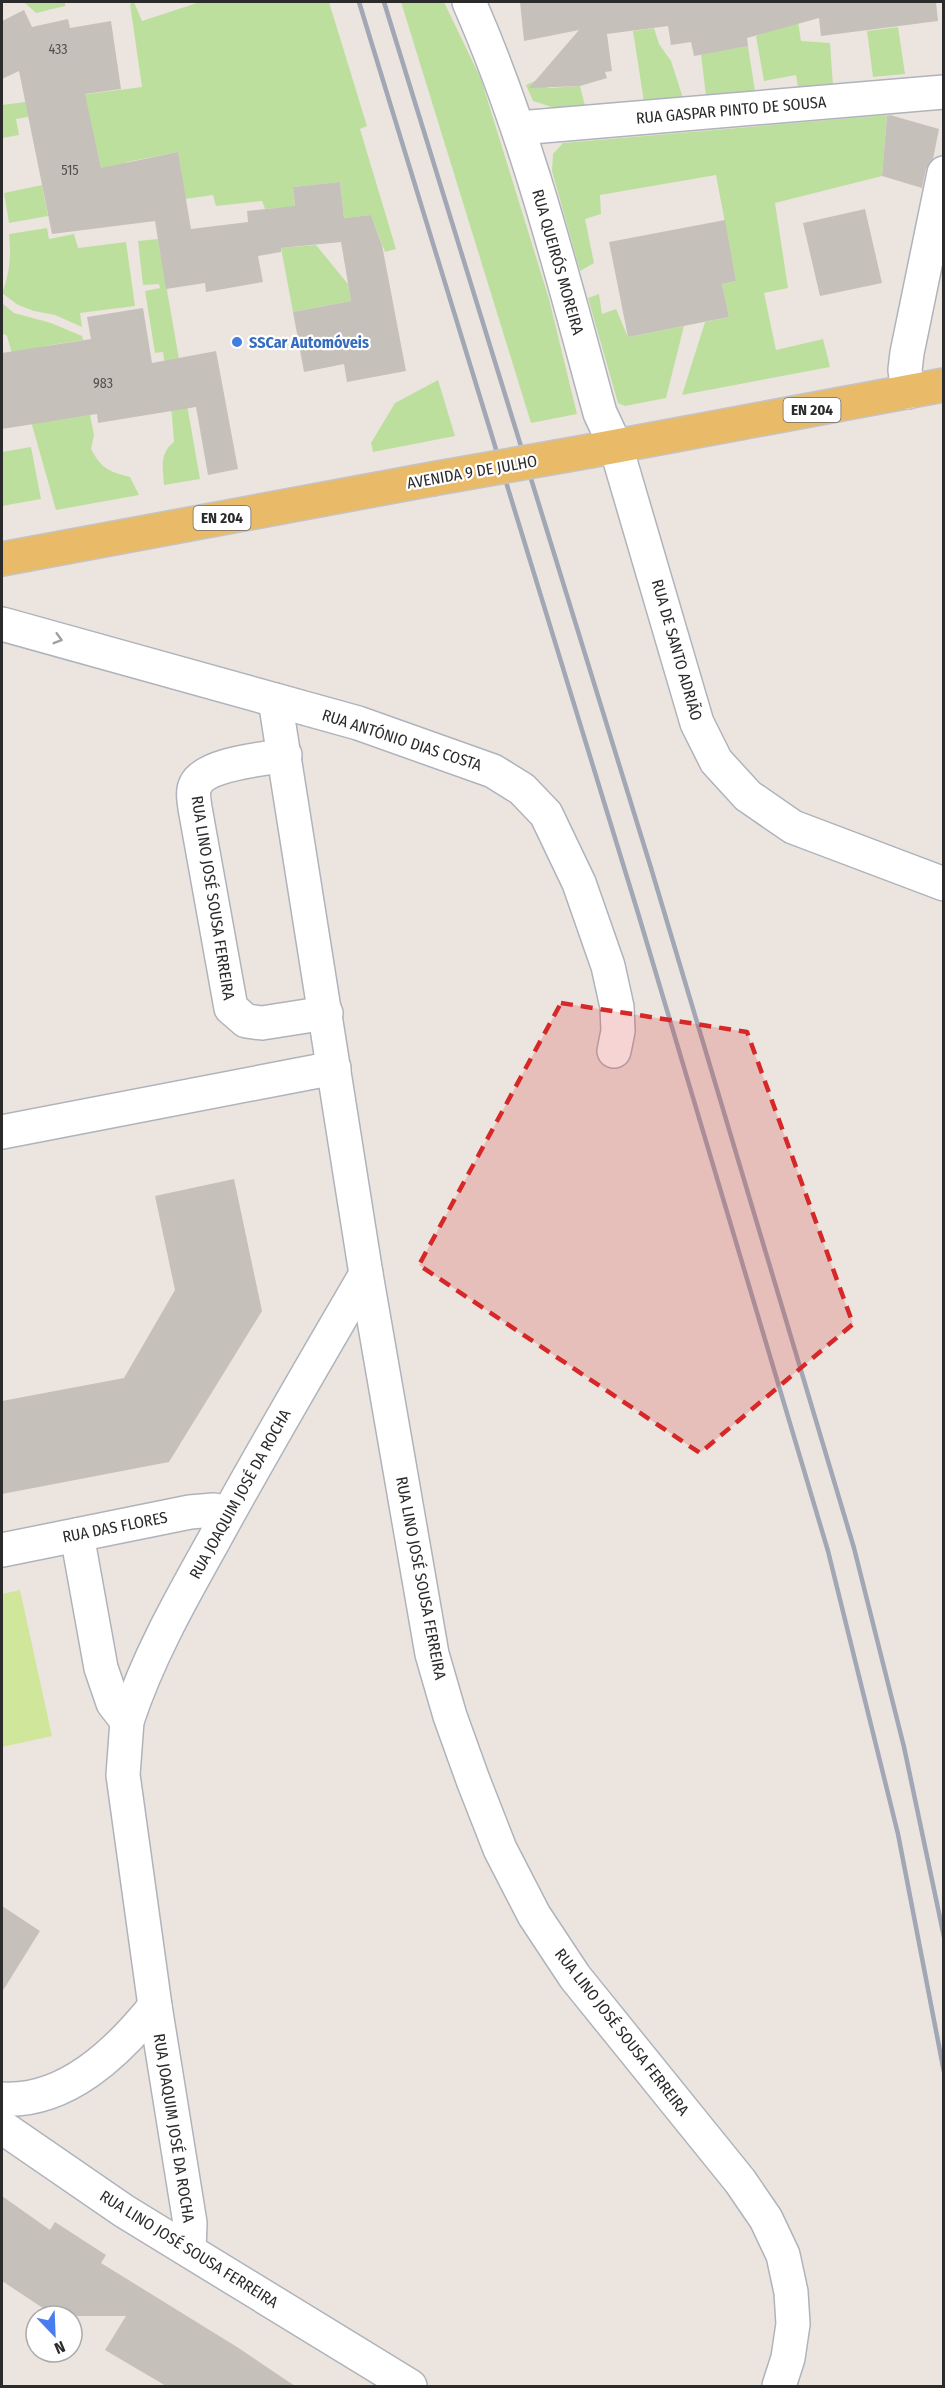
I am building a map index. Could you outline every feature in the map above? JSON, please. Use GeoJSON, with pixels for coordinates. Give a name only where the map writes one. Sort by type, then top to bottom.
{"type":"FeatureCollection","features":[{"type":"Feature","properties":{"kind":"main road","name":"AVENIDA 9 DE JULHO"},"geometry":{"type":"LineString","coordinates":[[2,559],[944,385]]}},
{"type":"Feature","properties":{"kind":"street","name":"RUA QUEIRÓS MOREIRA"},"geometry":{"type":"LineString","coordinates":[[470,2],[519,128],[600,414],[603,449],[640,525]]}},
{"type":"Feature","properties":{"kind":"street","name":"RUA GASPAR PINTO DE SOUSA"},"geometry":{"type":"LineString","coordinates":[[519,128],[944,92]]}},
{"type":"Feature","properties":{"kind":"street"},"geometry":{"type":"LineString","coordinates":[[908,392],[905,370],[907,353],[944,173]]}},
{"type":"Feature","properties":{"kind":"street","name":"RUA DE SANTO ADRIÃO"},"geometry":{"type":"LineString","coordinates":[[640,525],[697,723],[716,761],[748,796],[793,827],[944,884]]}},
{"type":"Feature","properties":{"kind":"street","name":"RUA ANTÓNIO DIAS COSTA"},"geometry":{"type":"LineString","coordinates":[[2,624],[358,723],[494,771],[522,789],[546,814],[564,848],[608,966],[617,1007],[618,1031],[614,1052]]}},
{"type":"Feature","properties":{"kind":"street","name":"RUA LINO JOSÉ SOUSA FERREIRA"},"geometry":{"type":"LineString","coordinates":[[275,700],[366,1274],[432,1654],[450,1716],[500,1849],[534,1915],[575,1977],[740,2181],[766,2219],[783,2255],[791,2292],[793,2324],[788,2358],[779,2386]]}},
{"type":"Feature","properties":{"kind":"street","name":"RUA LINO JOSÉ SOUSA FERREIRA"},"geometry":{"type":"LineString","coordinates":[[285,755],[215,769],[196,783],[195,808],[231,1008],[246,1021],[262,1023],[326,1013]]}},
{"type":"Feature","properties":{"kind":"street"},"geometry":{"type":"LineString","coordinates":[[2,1132],[334,1068]]}},
{"type":"Feature","properties":{"kind":"street","name":"RUA JOAQUIM JOSÉ DA ROCHA"},"geometry":{"type":"LineString","coordinates":[[189,2250],[190,2223],[123,1775],[127,1721],[139,1684],[171,1618],[228,1513],[366,1274]]}},
{"type":"Feature","properties":{"kind":"street","name":"RUA DAS FLORES"},"geometry":{"type":"LineString","coordinates":[[2,1550],[190,1512],[214,1510],[228,1513]]}},
{"type":"Feature","properties":{"kind":"street"},"geometry":{"type":"LineString","coordinates":[[77,1535],[101,1668],[113,1703],[127,1721]]}},
{"type":"Feature","properties":{"kind":"street","name":"RUA JOAQUIM JOSÉ DA ROCHA"},"geometry":{"type":"LineString","coordinates":[[2,2099],[44,2093],[79,2077],[108,2058],[133,2034],[156,2006]]}},
{"type":"Feature","properties":{"kind":"street","name":"RUA LINO JOSÉ SOUSA FERREIRA"},"geometry":{"type":"LineString","coordinates":[[2,2127],[124,2211],[410,2386]]}},
{"type":"Feature","properties":{"kind":"highlighted area"},"geometry":{"type":"Polygon","coordinates":[[[561,1003],[747,1032],[853,1324],[700,1453],[419,1265],[561,1003]]]}},
{"type":"Feature","properties":{"kind":"green space"},"geometry":{"type":"Polygon","coordinates":[[[24,2],[65,2],[65,6],[36,13],[24,2]]]}},
{"type":"Feature","properties":{"kind":"green space"},"geometry":{"type":"Polygon","coordinates":[[[134,2],[142,21],[200,2],[329,2],[367,126],[360,129],[396,249],[385,252],[371,215],[344,218],[340,182],[293,187],[296,216],[275,208],[265,209],[262,201],[216,206],[213,195],[185,199],[178,152],[127,162],[104,181],[89,115],[38,115],[16,119],[19,135],[2,138],[2,105],[142,87],[130,4],[134,2]]]}},
{"type":"Feature","properties":{"kind":"green space"},"geometry":{"type":"Polygon","coordinates":[[[401,2],[444,2],[481,79],[549,299],[577,414],[531,423],[401,2]]]}},
{"type":"Feature","properties":{"kind":"green space"},"geometry":{"type":"Polygon","coordinates":[[[756,2],[795,2],[801,41],[830,43],[833,85],[798,88],[796,75],[764,81],[756,36],[761,34],[756,2]]]}},
{"type":"Feature","properties":{"kind":"green space"},"geometry":{"type":"Polygon","coordinates":[[[898,27],[905,74],[873,77],[867,31],[898,27]]]}},
{"type":"Feature","properties":{"kind":"green space"},"geometry":{"type":"Polygon","coordinates":[[[654,28],[659,44],[671,61],[683,98],[644,102],[633,31],[654,28]]]}},
{"type":"Feature","properties":{"kind":"green space"},"geometry":{"type":"Polygon","coordinates":[[[748,46],[755,91],[706,96],[701,54],[748,46]]]}},
{"type":"Feature","properties":{"kind":"green space"},"geometry":{"type":"Polygon","coordinates":[[[535,81],[549,88],[580,86],[585,106],[558,109],[533,101],[526,85],[535,81]]]}},
{"type":"Feature","properties":{"kind":"green space"},"geometry":{"type":"Polygon","coordinates":[[[887,115],[882,176],[775,203],[788,288],[764,293],[776,350],[823,339],[830,367],[682,395],[705,322],[729,317],[722,284],[736,281],[716,175],[600,195],[601,214],[585,219],[594,263],[580,271],[552,171],[553,154],[563,143],[887,115]]]}},
{"type":"Feature","properties":{"kind":"green space"},"geometry":{"type":"Polygon","coordinates":[[[42,185],[48,216],[9,223],[4,193],[42,185]]]}},
{"type":"Feature","properties":{"kind":"green space"},"geometry":{"type":"Polygon","coordinates":[[[47,228],[49,239],[74,234],[78,248],[126,242],[135,306],[80,313],[82,327],[55,315],[18,305],[2,293],[9,264],[9,234],[47,228]]]}},
{"type":"Feature","properties":{"kind":"green space"},"geometry":{"type":"Polygon","coordinates":[[[158,239],[200,479],[164,485],[164,456],[174,442],[172,416],[163,352],[155,353],[145,291],[160,288],[159,284],[143,285],[138,241],[158,239]]]}},
{"type":"Feature","properties":{"kind":"green space"},"geometry":{"type":"Polygon","coordinates":[[[316,245],[348,284],[351,301],[293,312],[281,248],[316,245]]]}},
{"type":"Feature","properties":{"kind":"green space"},"geometry":{"type":"Polygon","coordinates":[[[599,294],[602,314],[616,309],[628,337],[684,326],[666,398],[625,406],[618,403],[588,298],[599,294]]]}},
{"type":"Feature","properties":{"kind":"green space"},"geometry":{"type":"Polygon","coordinates":[[[2,303],[14,313],[51,323],[82,336],[83,340],[45,346],[57,420],[90,415],[94,435],[91,449],[95,456],[106,468],[130,477],[139,495],[56,510],[7,336],[2,333],[2,303]]]}},
{"type":"Feature","properties":{"kind":"green space"},"geometry":{"type":"Polygon","coordinates":[[[438,380],[455,436],[373,452],[371,443],[395,403],[438,380]]]}},
{"type":"Feature","properties":{"kind":"green space"},"geometry":{"type":"Polygon","coordinates":[[[31,447],[41,499],[2,506],[2,452],[31,447]]]}},
{"type":"Feature","properties":{"kind":"green space"},"geometry":{"type":"Polygon","coordinates":[[[20,1590],[52,1736],[2,1747],[2,1594],[20,1590]]]}},
{"type":"Feature","properties":{"kind":"building"},"geometry":{"type":"Polygon","coordinates":[[[520,2],[936,2],[938,21],[821,36],[819,18],[747,38],[748,46],[694,56],[691,42],[671,45],[668,26],[607,34],[612,71],[605,72],[607,78],[580,86],[529,88],[579,30],[524,41],[520,2]]]}},
{"type":"Feature","properties":{"kind":"building"},"geometry":{"type":"Polygon","coordinates":[[[24,10],[32,27],[68,19],[70,28],[111,21],[121,89],[85,94],[101,168],[178,152],[191,229],[248,222],[247,211],[295,206],[293,187],[340,182],[344,218],[371,215],[382,245],[406,371],[347,382],[344,364],[304,372],[293,312],[351,301],[341,242],[281,248],[281,252],[258,256],[263,282],[206,292],[205,283],[166,289],[155,221],[52,234],[19,71],[2,79],[2,21],[24,10]]]}},
{"type":"Feature","properties":{"kind":"building"},"geometry":{"type":"Polygon","coordinates":[[[887,116],[939,129],[933,159],[926,169],[922,188],[882,176],[887,116]]]}},
{"type":"Feature","properties":{"kind":"building"},"geometry":{"type":"Polygon","coordinates":[[[865,209],[882,283],[820,296],[803,223],[865,209]]]}},
{"type":"Feature","properties":{"kind":"building"},"geometry":{"type":"Polygon","coordinates":[[[725,220],[736,281],[722,284],[729,317],[628,337],[609,242],[725,220]]]}},
{"type":"Feature","properties":{"kind":"building"},"geometry":{"type":"Polygon","coordinates":[[[143,308],[152,363],[216,351],[238,469],[208,475],[196,407],[98,423],[97,414],[2,429],[2,353],[91,339],[87,317],[143,308]]]}},
{"type":"Feature","properties":{"kind":"building"},"geometry":{"type":"Polygon","coordinates":[[[234,1179],[262,1311],[169,1462],[2,1494],[2,1401],[124,1378],[175,1290],[155,1196],[234,1179]]]}},
{"type":"Feature","properties":{"kind":"building"},"geometry":{"type":"Polygon","coordinates":[[[2,1906],[40,1931],[2,1992],[2,1906]]]}},
{"type":"Feature","properties":{"kind":"building"},"geometry":{"type":"Polygon","coordinates":[[[2,2196],[50,2230],[55,2222],[106,2255],[101,2263],[237,2347],[295,2386],[166,2386],[105,2350],[126,2316],[84,2316],[84,2304],[37,2304],[2,2281],[2,2196]]]}},
{"type":"Feature","properties":{"kind":"railway"},"geometry":{"type":"LineString","coordinates":[[359,2],[638,913],[828,1551],[898,1834],[944,2072]]}},
{"type":"Feature","properties":{"kind":"railway"},"geometry":{"type":"LineString","coordinates":[[384,2],[651,868],[854,1548],[904,1747],[944,1937]]}},
{"type":"Feature","properties":{"kind":"place","name":"SSCar Automóveis"},"geometry":{"type":"Point","coordinates":[237,342]}}]}
